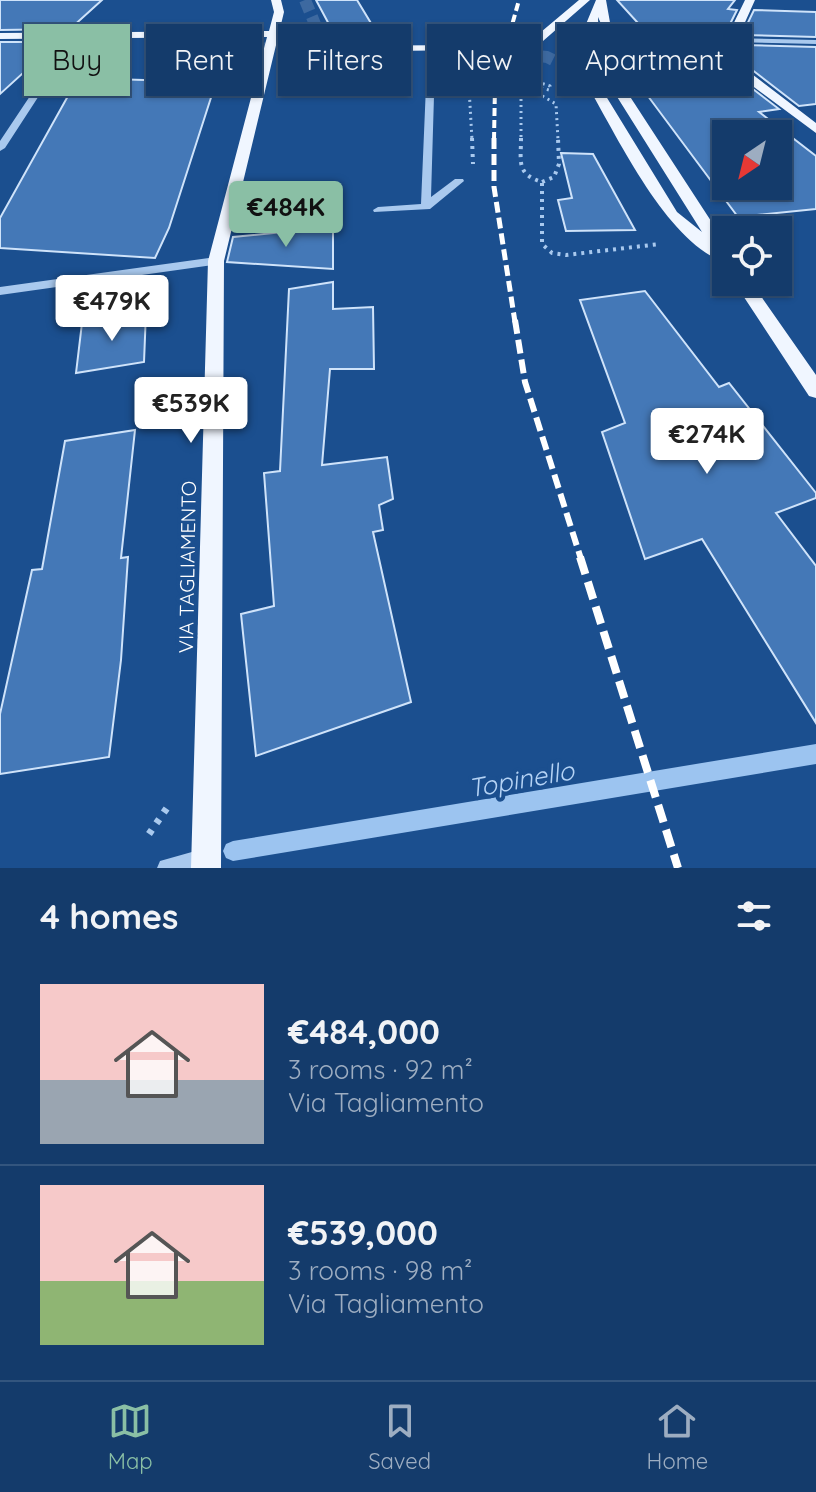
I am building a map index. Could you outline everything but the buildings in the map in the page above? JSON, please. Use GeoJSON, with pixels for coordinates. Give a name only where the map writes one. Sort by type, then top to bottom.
{"type":"FeatureCollection","features":[{"type":"Feature","properties":{"kind":"main road","name":"VIA TAGLIAMENTO"},"geometry":{"type":"LineString","coordinates":[[206,863],[216,261],[274,34],[279,12],[276,0]]}},
{"type":"Feature","properties":{"kind":"main road"},"geometry":{"type":"LineString","coordinates":[[541,37],[585,0]]}},
{"type":"Feature","properties":{"kind":"main road"},"geometry":{"type":"LineString","coordinates":[[739,24],[750,0]]}},
{"type":"Feature","properties":{"kind":"main road"},"geometry":{"type":"LineString","coordinates":[[600,1],[604,10],[603,24]]}},
{"type":"Feature","properties":{"kind":"main road"},"geometry":{"type":"LineString","coordinates":[[591,24],[600,1]]}},
{"type":"Feature","properties":{"kind":"main road"},"geometry":{"type":"LineString","coordinates":[[0,36],[274,34]]}},
{"type":"Feature","properties":{"kind":"main road"},"geometry":{"type":"LineString","coordinates":[[0,45],[146,47]]}},
{"type":"Feature","properties":{"kind":"main road"},"geometry":{"type":"LineString","coordinates":[[752,80],[816,129]]}},
{"type":"Feature","properties":{"kind":"main road"},"geometry":{"type":"LineString","coordinates":[[600,96],[672,215],[712,248]]}},
{"type":"Feature","properties":{"kind":"main road"},"geometry":{"type":"LineString","coordinates":[[625,96],[712,236]]}},
{"type":"Feature","properties":{"kind":"main road"},"geometry":{"type":"LineString","coordinates":[[752,296],[816,390]]}},
{"type":"Feature","properties":{"kind":"street"},"geometry":{"type":"LineString","coordinates":[[752,40],[816,42]]}},
{"type":"Feature","properties":{"kind":"street"},"geometry":{"type":"LineString","coordinates":[[0,148],[34,96]]}},
{"type":"Feature","properties":{"kind":"street"},"geometry":{"type":"LineString","coordinates":[[426,207],[430,96]]}},
{"type":"Feature","properties":{"kind":"street"},"geometry":{"type":"LineString","coordinates":[[378,210],[426,207],[459,181]]}},
{"type":"Feature","properties":{"kind":"street"},"geometry":{"type":"LineString","coordinates":[[0,291],[216,261]]}},
{"type":"Feature","properties":{"kind":"street"},"geometry":{"type":"LineString","coordinates":[[167,868],[206,863]]}},
{"type":"Feature","properties":{"kind":"path"},"geometry":{"type":"LineString","coordinates":[[541,83],[550,86],[549,90],[541,88]]}},
{"type":"Feature","properties":{"kind":"path"},"geometry":{"type":"LineString","coordinates":[[520,96],[521,168],[529,178],[542,182],[554,177],[559,164],[556,104],[541,95]]}},
{"type":"Feature","properties":{"kind":"path"},"geometry":{"type":"LineString","coordinates":[[459,181],[467,180],[473,171],[469,96]]}},
{"type":"Feature","properties":{"kind":"path"},"geometry":{"type":"LineString","coordinates":[[542,182],[542,244],[552,253],[566,255],[661,243]]}},
{"type":"Feature","properties":{"kind":"waterway","name":"Topinello"},"geometry":{"type":"LineString","coordinates":[[233,851],[816,754]]}},
{"type":"Feature","properties":{"kind":"tunnel"},"geometry":{"type":"LineString","coordinates":[[305,0],[315,24]]}},
{"type":"Feature","properties":{"kind":"tunnel"},"geometry":{"type":"LineString","coordinates":[[262,48],[278,49]]}},
{"type":"Feature","properties":{"kind":"tunnel"},"geometry":{"type":"LineString","coordinates":[[541,56],[557,62]]}},
{"type":"Feature","properties":{"kind":"railway"},"geometry":{"type":"LineString","coordinates":[[494,140],[495,86],[519,0]]}},
{"type":"Feature","properties":{"kind":"railway"},"geometry":{"type":"LineString","coordinates":[[494,140],[494,187],[515,322]]}},
{"type":"Feature","properties":{"kind":"railway"},"geometry":{"type":"LineString","coordinates":[[515,320],[525,382],[581,559]]}},
{"type":"Feature","properties":{"kind":"railway"},"geometry":{"type":"LineString","coordinates":[[580,557],[678,868]]}}]}
